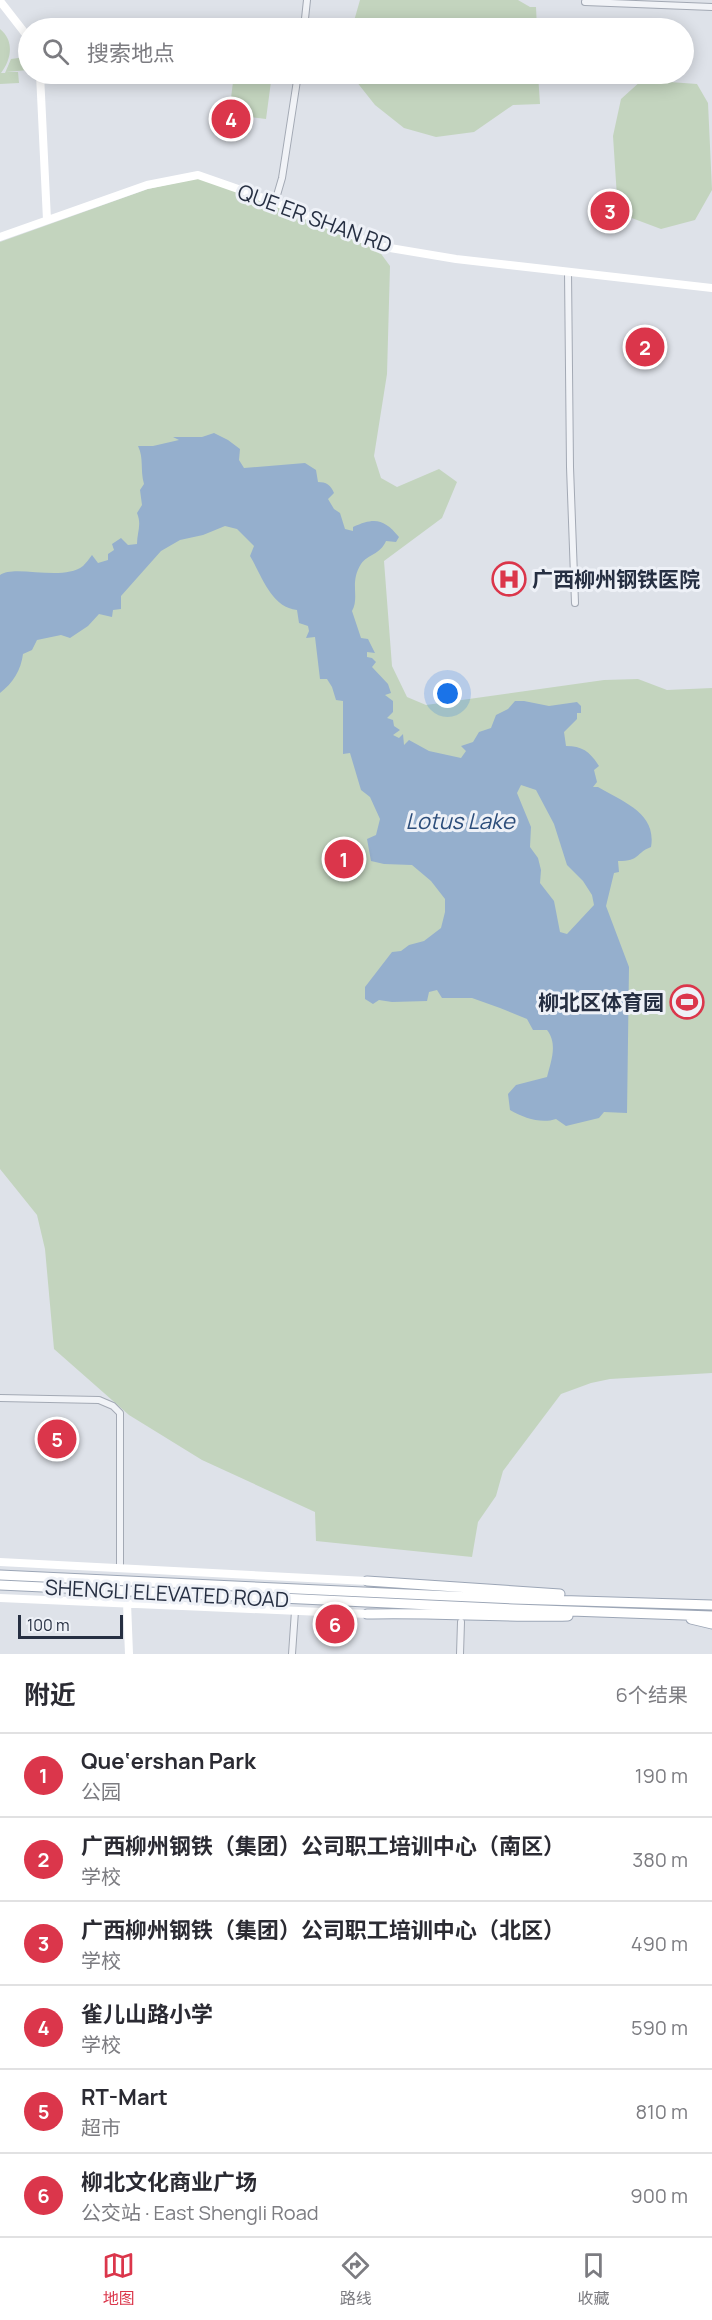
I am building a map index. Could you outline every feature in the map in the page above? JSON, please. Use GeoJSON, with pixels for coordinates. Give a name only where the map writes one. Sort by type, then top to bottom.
{"type":"FeatureCollection","features":[{"type":"Feature","properties":{"kind":"main road"},"geometry":{"type":"LineString","coordinates":[[0,1575],[513,1604],[613,1607],[712,1605]]}},
{"type":"Feature","properties":{"kind":"main road"},"geometry":{"type":"LineString","coordinates":[[368,1581],[559,1594],[644,1613],[712,1622]]}},
{"type":"Feature","properties":{"kind":"main road","name":"SHENGLI ELEVATED ROAD"},"geometry":{"type":"LineString","coordinates":[[0,1585],[513,1604]]}},
{"type":"Feature","properties":{"kind":"main road"},"geometry":{"type":"LineString","coordinates":[[367,1614],[460,1618],[577,1616],[613,1607]]}},
{"type":"Feature","properties":{"kind":"main road"},"geometry":{"type":"LineString","coordinates":[[644,1613],[712,1616]]}},
{"type":"Feature","properties":{"kind":"street"},"geometry":{"type":"LineString","coordinates":[[305,18],[307,0]]}},
{"type":"Feature","properties":{"kind":"street"},"geometry":{"type":"LineString","coordinates":[[0,1],[18,24]]}},
{"type":"Feature","properties":{"kind":"street"},"geometry":{"type":"LineString","coordinates":[[585,2],[682,3],[712,7]]}},
{"type":"Feature","properties":{"kind":"street"},"geometry":{"type":"LineString","coordinates":[[40,84],[47,220]]}},
{"type":"Feature","properties":{"kind":"street"},"geometry":{"type":"LineString","coordinates":[[275,202],[282,178],[296,84]]}},
{"type":"Feature","properties":{"kind":"street","name":"QUE ER SHAN RD"},"geometry":{"type":"LineString","coordinates":[[0,237],[147,185],[198,175],[275,202],[378,246],[456,259],[712,288]]}},
{"type":"Feature","properties":{"kind":"street"},"geometry":{"type":"LineString","coordinates":[[568,272],[575,603]]}},
{"type":"Feature","properties":{"kind":"street"},"geometry":{"type":"LineString","coordinates":[[0,1398],[99,1400],[113,1406],[120,1413],[120,1568]]}},
{"type":"Feature","properties":{"kind":"street"},"geometry":{"type":"LineString","coordinates":[[0,1562],[368,1581]]}},
{"type":"Feature","properties":{"kind":"street"},"geometry":{"type":"LineString","coordinates":[[0,1598],[367,1614]]}},
{"type":"Feature","properties":{"kind":"street"},"geometry":{"type":"LineString","coordinates":[[128,1604],[129,1654]]}},
{"type":"Feature","properties":{"kind":"street"},"geometry":{"type":"LineString","coordinates":[[292,1654],[295,1611]]}},
{"type":"Feature","properties":{"kind":"street"},"geometry":{"type":"LineString","coordinates":[[460,1618],[460,1654]]}},
{"type":"Feature","properties":{"kind":"green space"},"geometry":{"type":"Polygon","coordinates":[[[360,0],[518,0],[530,7],[536,7],[537,18],[355,18],[360,0]]]}},
{"type":"Feature","properties":{"kind":"green space"},"geometry":{"type":"Polygon","coordinates":[[[0,29],[10,45],[9,57],[1,73],[5,73],[11,59],[18,58],[18,71],[6,72],[18,72],[18,83],[0,84],[0,29]]]}},
{"type":"Feature","properties":{"kind":"green space"},"geometry":{"type":"Polygon","coordinates":[[[233,84],[271,84],[266,119],[229,114],[233,84]]]}},
{"type":"Feature","properties":{"kind":"green space"},"geometry":{"type":"Polygon","coordinates":[[[358,84],[539,84],[540,104],[513,105],[474,132],[436,137],[404,128],[375,105],[358,84]]]}},
{"type":"Feature","properties":{"kind":"green space"},"geometry":{"type":"Polygon","coordinates":[[[638,84],[697,84],[708,103],[712,190],[695,220],[661,229],[629,217],[617,197],[613,136],[621,99],[638,84]]]}},
{"type":"Feature","properties":{"kind":"green space"},"geometry":{"type":"Polygon","coordinates":[[[199,178],[274,204],[376,247],[390,266],[387,374],[374,456],[381,478],[397,487],[439,469],[457,482],[442,518],[384,561],[392,666],[407,697],[426,705],[604,680],[638,679],[667,690],[712,688],[712,1373],[610,1379],[561,1394],[503,1471],[496,1496],[478,1522],[472,1557],[316,1541],[315,1512],[202,1460],[129,1415],[54,1349],[45,1249],[37,1215],[0,1169],[0,242],[148,189],[199,178]]]}},
{"type":"Feature","properties":{"kind":"water","name":"Lotus Lake"},"geometry":{"type":"Polygon","coordinates":[[[214,433],[228,440],[240,449],[239,460],[244,468],[305,463],[316,470],[318,482],[328,484],[333,490],[334,493],[328,499],[334,509],[340,513],[345,529],[353,531],[353,527],[373,521],[389,526],[399,537],[396,542],[386,541],[381,549],[361,564],[357,571],[352,611],[361,638],[368,639],[375,653],[367,652],[367,657],[376,662],[372,667],[388,684],[391,693],[385,695],[393,701],[393,712],[387,718],[393,720],[394,726],[400,730],[393,735],[399,738],[403,734],[404,745],[409,740],[429,751],[461,758],[466,751],[461,746],[473,742],[479,732],[491,728],[496,715],[508,709],[515,701],[549,706],[577,702],[581,706],[581,713],[577,713],[577,719],[564,732],[566,746],[582,749],[592,757],[599,766],[594,770],[597,782],[593,787],[598,787],[636,810],[649,825],[651,835],[651,847],[631,860],[618,861],[619,872],[614,873],[606,906],[629,967],[627,1113],[604,1112],[599,1118],[566,1126],[556,1119],[544,1121],[533,1119],[510,1110],[508,1094],[516,1085],[547,1077],[552,1059],[552,1041],[547,1030],[533,1030],[527,1019],[472,998],[442,998],[437,990],[429,992],[427,1001],[379,1000],[373,1004],[365,999],[365,987],[392,952],[401,951],[409,945],[424,941],[441,928],[445,899],[431,881],[412,865],[371,861],[367,839],[376,835],[380,819],[370,797],[361,790],[350,753],[343,754],[343,701],[336,700],[327,679],[320,679],[315,637],[306,638],[309,631],[308,626],[299,623],[297,610],[280,603],[268,589],[250,556],[254,546],[237,529],[225,526],[203,535],[180,540],[161,551],[121,596],[121,609],[113,610],[112,617],[99,614],[88,626],[70,638],[61,635],[37,640],[32,650],[23,654],[16,676],[0,693],[0,575],[16,571],[63,573],[74,571],[83,566],[92,555],[98,563],[108,560],[108,554],[114,550],[112,544],[121,538],[128,545],[137,544],[139,525],[137,513],[142,505],[140,490],[144,484],[138,446],[153,446],[179,440],[173,437],[202,437],[214,433]],[[521,785],[517,793],[531,827],[530,847],[538,858],[541,870],[540,883],[554,901],[560,932],[567,934],[594,905],[592,895],[583,881],[567,865],[554,824],[536,790],[521,785]]]}},
{"type":"Feature","properties":{"kind":"place","name":"雀儿山路小学"},"geometry":{"type":"Point","coordinates":[231,119]}},
{"type":"Feature","properties":{"kind":"place","name":"广西柳州钢铁（集团）公司职工培训中心（北区）"},"geometry":{"type":"Point","coordinates":[610,211]}},
{"type":"Feature","properties":{"kind":"place","name":"广西柳州钢铁（集团）公司职工培训中心（南区）"},"geometry":{"type":"Point","coordinates":[645,347]}},
{"type":"Feature","properties":{"kind":"place","name":"广西柳州钢铁医院"},"geometry":{"type":"Point","coordinates":[509,579]}},
{"type":"Feature","properties":{"kind":"place","name":"Que‘ershan Park"},"geometry":{"type":"Point","coordinates":[344,859]}},
{"type":"Feature","properties":{"kind":"place","name":"柳北区体育园"},"geometry":{"type":"Point","coordinates":[687,1002]}},
{"type":"Feature","properties":{"kind":"place","name":"RT-Mart"},"geometry":{"type":"Point","coordinates":[57,1439]}},
{"type":"Feature","properties":{"kind":"place","name":"柳北文化商业广场"},"geometry":{"type":"Point","coordinates":[335,1624]}}]}
